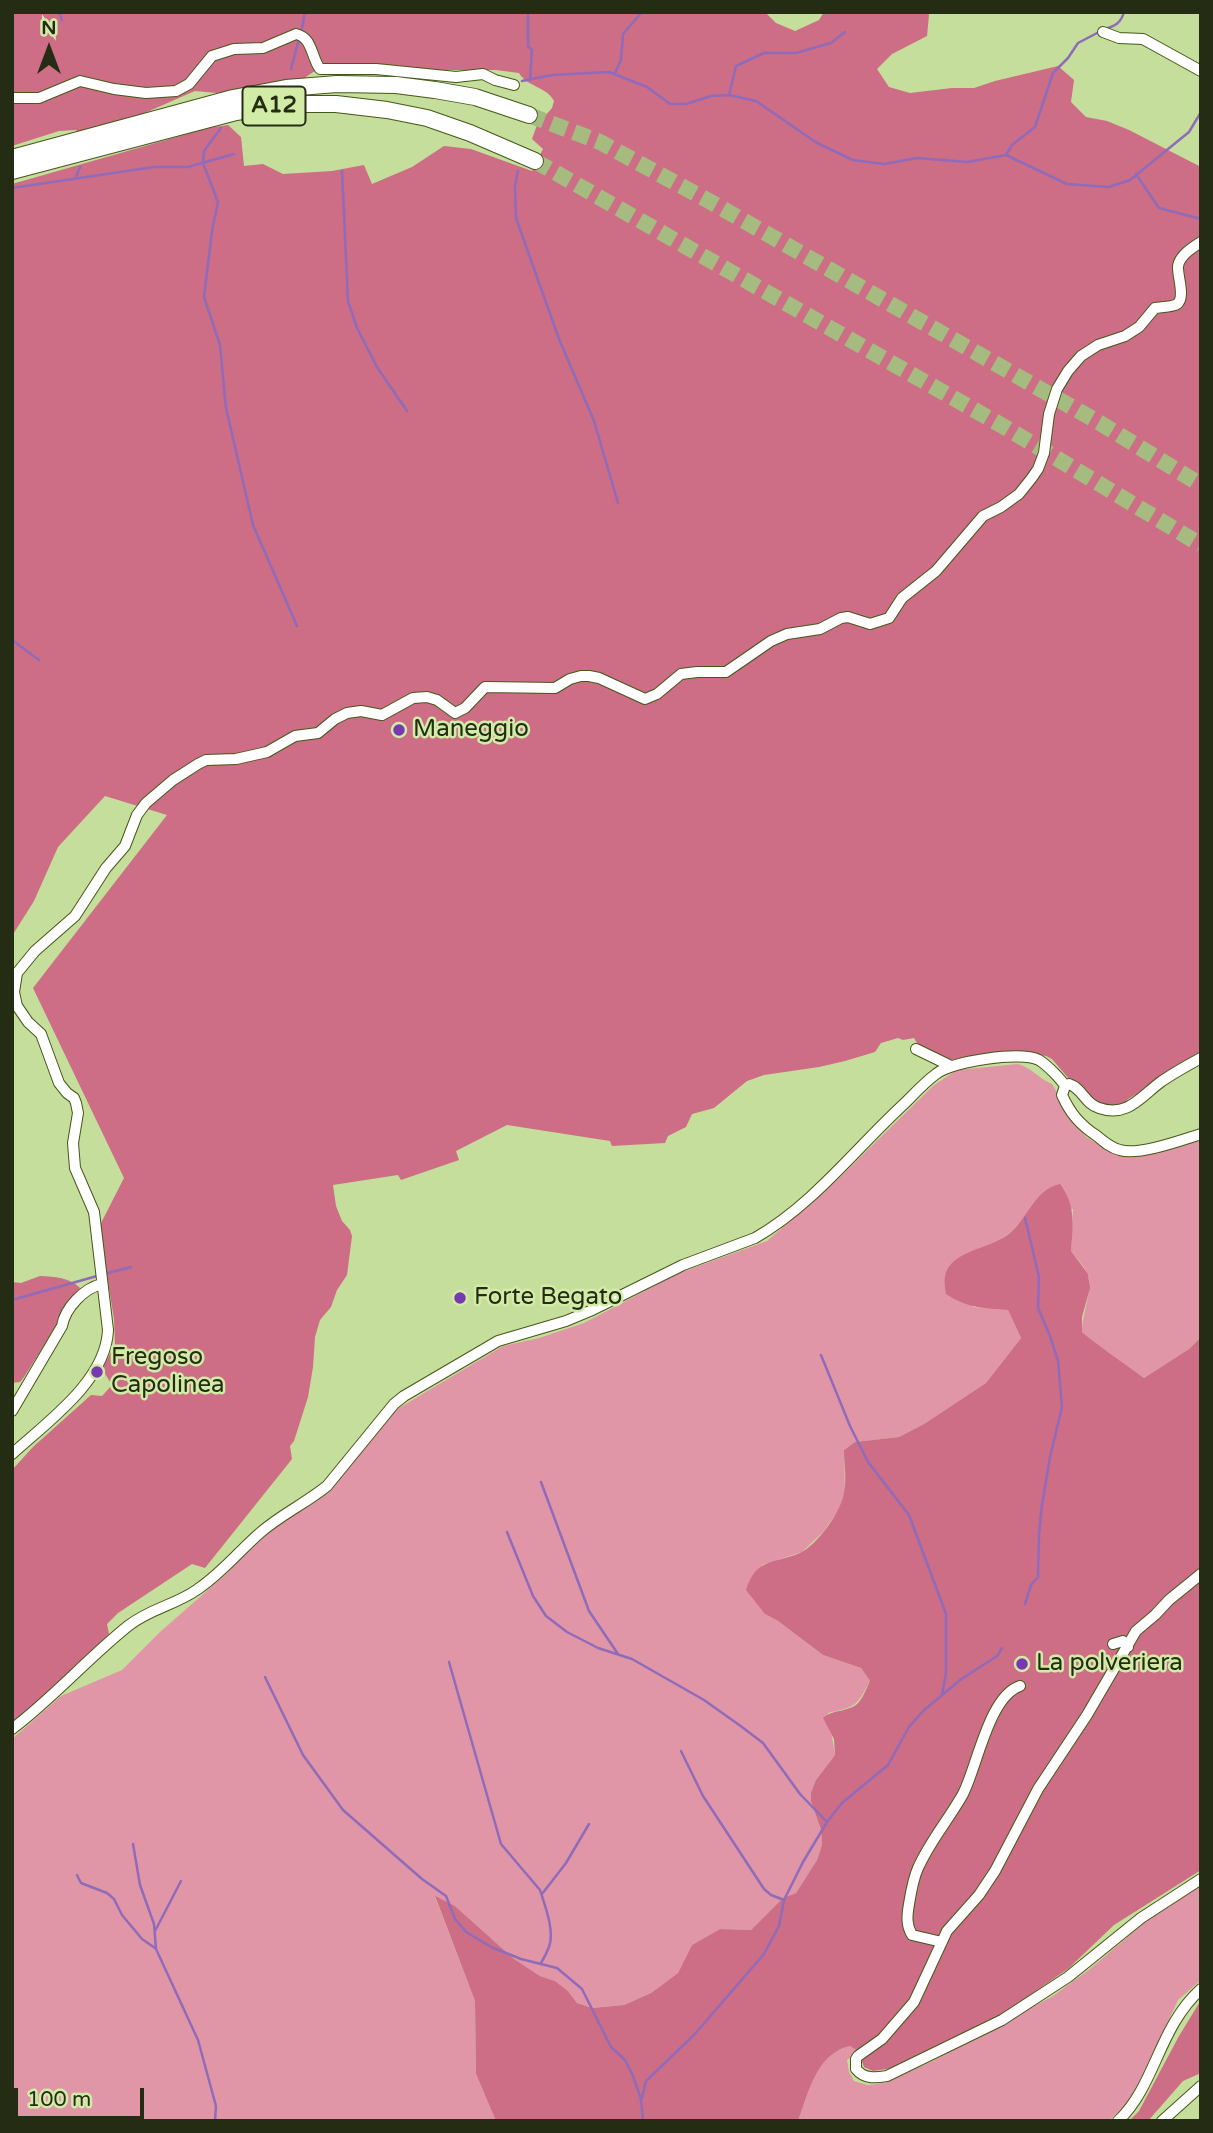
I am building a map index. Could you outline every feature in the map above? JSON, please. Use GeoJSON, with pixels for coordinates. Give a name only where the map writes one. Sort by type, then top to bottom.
{"type":"FeatureCollection","features":[{"type":"Feature","properties":{"kind":"highway","name":"A12"},"geometry":{"type":"LineString","coordinates":[[12,158],[233,99],[286,88],[337,83],[396,85],[435,90],[475,97],[529,115]]}},
{"type":"Feature","properties":{"kind":"highway","name":"A12"},"geometry":{"type":"LineString","coordinates":[[12,172],[197,122],[288,104],[336,104],[427,118],[535,161]]}},
{"type":"Feature","properties":{"kind":"street"},"geometry":{"type":"LineString","coordinates":[[1103,32],[1119,38],[1143,39],[1201,71]]}},
{"type":"Feature","properties":{"kind":"street"},"geometry":{"type":"LineString","coordinates":[[12,97],[39,98],[80,81],[146,93],[176,91],[189,83],[212,56],[233,49],[264,48],[296,34],[308,41],[320,69],[376,69],[456,77],[483,74],[514,85]]}},
{"type":"Feature","properties":{"kind":"street"},"geometry":{"type":"LineString","coordinates":[[12,1454],[72,1399],[101,1359],[108,1330],[94,1212],[78,1177],[72,1143],[78,1113],[76,1103],[59,1083],[43,1038],[20,1012],[14,992],[15,979],[20,968],[35,951],[75,916],[106,868],[125,846],[137,815],[146,803],[173,780],[206,760],[236,760],[267,752],[295,736],[318,733],[347,713],[361,711],[382,715],[414,698],[427,697],[437,700],[455,713],[465,708],[485,687],[555,688],[581,676],[599,678],[645,699],[657,694],[681,674],[726,672],[771,641],[787,634],[820,629],[841,618],[848,617],[870,624],[889,618],[902,598],[936,571],[983,516],[1001,508],[1031,480],[1044,453],[1049,414],[1057,389],[1080,356],[1098,345],[1125,336],[1139,327],[1155,308],[1177,305],[1180,301],[1178,266],[1185,254],[1201,242]]}},
{"type":"Feature","properties":{"kind":"street"},"geometry":{"type":"LineString","coordinates":[[916,1049],[951,1066]]}},
{"type":"Feature","properties":{"kind":"street"},"geometry":{"type":"LineString","coordinates":[[12,1729],[30,1716],[130,1625],[148,1612],[195,1592],[269,1526],[327,1486],[394,1404],[498,1341],[566,1321],[659,1276],[768,1231],[812,1195],[936,1073],[972,1060],[1015,1057],[1038,1060],[1061,1078],[1065,1086],[1062,1095],[1069,1110],[1085,1129],[1110,1146],[1122,1151],[1163,1145],[1201,1134]]}},
{"type":"Feature","properties":{"kind":"street"},"geometry":{"type":"LineString","coordinates":[[1065,1086],[1076,1086],[1097,1108],[1122,1109],[1135,1104],[1160,1083],[1201,1058]]}},
{"type":"Feature","properties":{"kind":"street"},"geometry":{"type":"LineString","coordinates":[[12,1411],[62,1326],[70,1307],[95,1285],[102,1284]]}},
{"type":"Feature","properties":{"kind":"street"},"geometry":{"type":"LineString","coordinates":[[1201,1574],[1136,1631],[1087,1715],[1038,1789],[995,1871],[942,1942],[914,2003],[882,2039],[856,2059],[856,2069],[859,2074],[874,2078],[887,2076],[1002,2020],[1068,1977],[1141,1918],[1201,1879]]}},
{"type":"Feature","properties":{"kind":"street"},"geometry":{"type":"LineString","coordinates":[[1113,1644],[1124,1642],[1128,1647]]}},
{"type":"Feature","properties":{"kind":"street"},"geometry":{"type":"LineString","coordinates":[[942,1942],[912,1936],[908,1928],[913,1881],[936,1835],[950,1823],[998,1706],[1020,1686]]}},
{"type":"Feature","properties":{"kind":"street"},"geometry":{"type":"LineString","coordinates":[[1118,2121],[1137,2099],[1165,2036],[1186,2002],[1201,1989]]}},
{"type":"Feature","properties":{"kind":"street"},"geometry":{"type":"LineString","coordinates":[[1162,2121],[1200,2086]]}},
{"type":"Feature","properties":{"kind":"shaded area"},"geometry":{"type":"Polygon","coordinates":[[[12,12],[765,12],[776,23],[795,31],[819,20],[824,12],[927,12],[927,36],[892,54],[877,69],[889,87],[910,93],[974,88],[1058,66],[1074,80],[1071,102],[1086,117],[1107,121],[1129,130],[1201,167],[1201,1056],[1128,1099],[1121,1108],[1096,1103],[1077,1082],[1069,1079],[1052,1059],[1046,1056],[1031,1054],[942,1059],[918,1045],[914,1038],[898,1038],[881,1043],[875,1052],[845,1061],[764,1075],[747,1081],[714,1108],[692,1114],[686,1127],[668,1136],[665,1143],[612,1146],[610,1141],[507,1125],[456,1151],[459,1160],[401,1180],[398,1175],[333,1185],[336,1206],[352,1236],[347,1275],[337,1290],[331,1307],[320,1320],[315,1337],[308,1397],[290,1446],[292,1459],[205,1568],[192,1564],[118,1613],[107,1624],[109,1634],[12,1725],[12,1470],[33,1447],[91,1395],[102,1396],[112,1385],[102,1369],[115,1344],[114,1319],[99,1227],[124,1178],[33,988],[167,815],[105,796],[58,847],[34,901],[12,936],[12,184],[208,128],[228,125],[241,137],[244,166],[263,164],[283,174],[332,171],[364,165],[372,184],[412,167],[444,146],[471,149],[532,171],[543,149],[532,139],[537,125],[552,108],[554,101],[519,73],[325,64],[300,81],[217,93],[195,91],[124,122],[81,135],[76,130],[59,131],[12,146],[12,12]]]}},
{"type":"Feature","properties":{"kind":"shaded area"},"geometry":{"type":"Polygon","coordinates":[[[1018,1064],[1052,1084],[1086,1137],[1118,1155],[1128,1156],[1201,1138],[1201,1337],[1189,1349],[1144,1378],[1082,1332],[1089,1280],[1085,1269],[1071,1251],[1073,1209],[1021,1221],[1000,1240],[973,1307],[1008,1310],[1021,1338],[986,1383],[924,1424],[899,1437],[855,1442],[844,1450],[845,1491],[841,1506],[824,1531],[802,1552],[762,1565],[765,1614],[823,1655],[861,1668],[870,1681],[855,1704],[828,1713],[835,1755],[816,1780],[811,1801],[821,1830],[822,1845],[817,1860],[796,1893],[783,1898],[751,1930],[720,1929],[692,1945],[678,1973],[651,1993],[624,2005],[592,2008],[577,2003],[568,1991],[555,1981],[540,1976],[514,1959],[455,1906],[435,1897],[475,2001],[476,2074],[496,2121],[12,2121],[12,1739],[61,1696],[122,1670],[160,1632],[225,1575],[262,1536],[294,1512],[329,1492],[394,1411],[503,1346],[539,1338],[584,1323],[679,1273],[767,1241],[838,1179],[934,1085],[957,1070],[1018,1064]]]}},
{"type":"Feature","properties":{"kind":"shaded area"},"geometry":{"type":"Polygon","coordinates":[[[1060,1184],[1071,1208],[1071,1251],[1088,1274],[1090,1288],[1082,1317],[1082,1332],[1144,1378],[1189,1349],[1201,1337],[1201,1870],[1114,1925],[1069,1968],[998,2017],[893,2068],[873,2071],[864,2067],[858,2051],[850,2046],[838,2050],[829,2057],[815,2076],[798,2121],[496,2121],[476,2074],[475,2001],[435,1896],[455,1906],[514,1959],[540,1976],[555,1981],[568,1991],[577,2003],[592,2008],[624,2005],[651,1993],[678,1973],[692,1945],[720,1929],[751,1930],[783,1898],[796,1893],[817,1860],[822,1845],[821,1830],[811,1793],[816,1780],[835,1755],[834,1739],[823,1718],[856,1705],[870,1681],[861,1668],[823,1655],[765,1614],[746,1590],[760,1567],[807,1549],[827,1527],[844,1493],[844,1450],[855,1442],[899,1437],[924,1424],[986,1383],[1021,1338],[1008,1310],[968,1305],[946,1294],[946,1274],[949,1266],[958,1258],[1010,1233],[1044,1192],[1060,1184]]]}},
{"type":"Feature","properties":{"kind":"shaded area"},"geometry":{"type":"Polygon","coordinates":[[[40,1276],[66,1280],[80,1288],[24,1377],[20,1382],[12,1383],[12,1282],[21,1283],[40,1276]]]}},
{"type":"Feature","properties":{"kind":"shaded area"},"geometry":{"type":"Polygon","coordinates":[[[1201,1885],[1201,1980],[1178,2000],[1138,2086],[1128,2102],[1109,2121],[798,2121],[815,2076],[829,2057],[838,2050],[850,2046],[859,2051],[847,2060],[854,2081],[868,2085],[885,2083],[933,2061],[1053,1996],[1090,1969],[1151,1917],[1201,1885]]]}},
{"type":"Feature","properties":{"kind":"shaded area"},"geometry":{"type":"Polygon","coordinates":[[[1201,2000],[1201,2073],[1183,2081],[1148,2121],[1129,2121],[1139,2111],[1201,2000]]]}},
{"type":"Feature","properties":{"kind":"waterway"},"geometry":{"type":"LineString","coordinates":[[59,12],[62,20]]}},
{"type":"Feature","properties":{"kind":"waterway"},"geometry":{"type":"LineString","coordinates":[[301,33],[305,12]]}},
{"type":"Feature","properties":{"kind":"waterway"},"geometry":{"type":"LineString","coordinates":[[528,12],[528,46],[532,50],[530,80]]}},
{"type":"Feature","properties":{"kind":"waterway"},"geometry":{"type":"LineString","coordinates":[[615,73],[621,60],[623,34],[642,12]]}},
{"type":"Feature","properties":{"kind":"waterway"},"geometry":{"type":"LineString","coordinates":[[1105,29],[1117,24],[1124,12]]}},
{"type":"Feature","properties":{"kind":"waterway"},"geometry":{"type":"LineString","coordinates":[[729,95],[736,66],[764,53],[796,53],[831,43],[845,32]]}},
{"type":"Feature","properties":{"kind":"waterway"},"geometry":{"type":"LineString","coordinates":[[1006,155],[1012,145],[1035,127],[1053,73],[1078,43],[1099,32]]}},
{"type":"Feature","properties":{"kind":"waterway"},"geometry":{"type":"LineString","coordinates":[[291,69],[299,39]]}},
{"type":"Feature","properties":{"kind":"waterway"},"geometry":{"type":"LineString","coordinates":[[522,81],[552,75],[609,72],[647,87],[670,104],[686,104],[711,96],[729,95],[756,101],[817,143],[853,160],[884,164],[917,158],[967,162],[1006,155],[1067,184],[1109,187],[1130,180],[1189,132],[1201,112]]}},
{"type":"Feature","properties":{"kind":"waterway"},"geometry":{"type":"LineString","coordinates":[[221,128],[204,151],[203,163],[218,202],[204,297],[220,345],[226,408],[253,525],[297,626]]}},
{"type":"Feature","properties":{"kind":"waterway"},"geometry":{"type":"LineString","coordinates":[[12,188],[154,167],[188,167],[234,154]]}},
{"type":"Feature","properties":{"kind":"waterway"},"geometry":{"type":"LineString","coordinates":[[76,177],[80,167]]}},
{"type":"Feature","properties":{"kind":"waterway"},"geometry":{"type":"LineString","coordinates":[[342,171],[348,301],[357,328],[377,367],[407,411]]}},
{"type":"Feature","properties":{"kind":"waterway"},"geometry":{"type":"LineString","coordinates":[[518,171],[515,186],[516,218],[559,339],[594,421],[618,503]]}},
{"type":"Feature","properties":{"kind":"waterway"},"geometry":{"type":"LineString","coordinates":[[1136,174],[1159,208],[1201,219]]}},
{"type":"Feature","properties":{"kind":"waterway"},"geometry":{"type":"LineString","coordinates":[[12,640],[39,660]]}},
{"type":"Feature","properties":{"kind":"waterway"},"geometry":{"type":"LineString","coordinates":[[1025,1218],[1039,1277],[1038,1308],[1058,1361],[1062,1407],[1042,1505],[1038,1577],[1031,1585],[1025,1604]]}},
{"type":"Feature","properties":{"kind":"waterway"},"geometry":{"type":"LineString","coordinates":[[104,1274],[131,1267]]}},
{"type":"Feature","properties":{"kind":"waterway"},"geometry":{"type":"LineString","coordinates":[[12,1300],[97,1276]]}},
{"type":"Feature","properties":{"kind":"waterway"},"geometry":{"type":"LineString","coordinates":[[821,1355],[868,1462],[909,1515],[946,1614],[946,1673],[942,1695]]}},
{"type":"Feature","properties":{"kind":"waterway"},"geometry":{"type":"LineString","coordinates":[[541,1482],[589,1611],[618,1654]]}},
{"type":"Feature","properties":{"kind":"waterway"},"geometry":{"type":"LineString","coordinates":[[507,1532],[533,1596],[546,1616],[567,1632],[598,1648],[632,1659],[704,1700],[742,1727],[763,1743],[800,1794],[827,1822]]}},
{"type":"Feature","properties":{"kind":"waterway"},"geometry":{"type":"LineString","coordinates":[[642,2098],[646,2081],[694,2035],[764,1954],[779,1926],[784,1900],[803,1862],[842,1803],[888,1765],[909,1727],[923,1711],[960,1680],[997,1656],[1002,1648]]}},
{"type":"Feature","properties":{"kind":"waterway"},"geometry":{"type":"LineString","coordinates":[[449,1662],[501,1844],[540,1890],[544,1903],[551,1941],[541,1963]]}},
{"type":"Feature","properties":{"kind":"waterway"},"geometry":{"type":"LineString","coordinates":[[265,1677],[303,1755],[343,1810],[422,1879],[446,1896],[455,1919],[466,1932],[491,1947],[521,1959],[557,1968],[582,1989],[611,2047],[625,2060],[633,2076],[641,2099],[643,2121]]}},
{"type":"Feature","properties":{"kind":"waterway"},"geometry":{"type":"LineString","coordinates":[[681,1751],[703,1796],[764,1889],[784,1900]]}},
{"type":"Feature","properties":{"kind":"waterway"},"geometry":{"type":"LineString","coordinates":[[542,1894],[566,1863],[589,1824]]}},
{"type":"Feature","properties":{"kind":"waterway"},"geometry":{"type":"LineString","coordinates":[[133,1844],[140,1885],[154,1924],[156,1949],[198,2040],[216,2106],[215,2121]]}},
{"type":"Feature","properties":{"kind":"waterway"},"geometry":{"type":"LineString","coordinates":[[77,1875],[81,1883],[107,1893],[114,1899],[122,1915],[142,1939],[155,1948]]}},
{"type":"Feature","properties":{"kind":"waterway"},"geometry":{"type":"LineString","coordinates":[[155,1931],[181,1881]]}},
{"type":"Feature","properties":{"kind":"tunnel"},"geometry":{"type":"LineString","coordinates":[[529,115],[600,142],[709,201],[1100,423],[1201,485]]}},
{"type":"Feature","properties":{"kind":"tunnel"},"geometry":{"type":"LineString","coordinates":[[535,161],[1008,429],[1201,545]]}},
{"type":"Feature","properties":{"kind":"place","name":"Maneggio"},"geometry":{"type":"Point","coordinates":[399,730]}},
{"type":"Feature","properties":{"kind":"place","name":"Forte Begato"},"geometry":{"type":"Point","coordinates":[460,1298]}},
{"type":"Feature","properties":{"kind":"place","name":"Fregoso Capolinea"},"geometry":{"type":"Point","coordinates":[97,1372]}},
{"type":"Feature","properties":{"kind":"place","name":"La polveriera"},"geometry":{"type":"Point","coordinates":[1022,1664]}}]}
